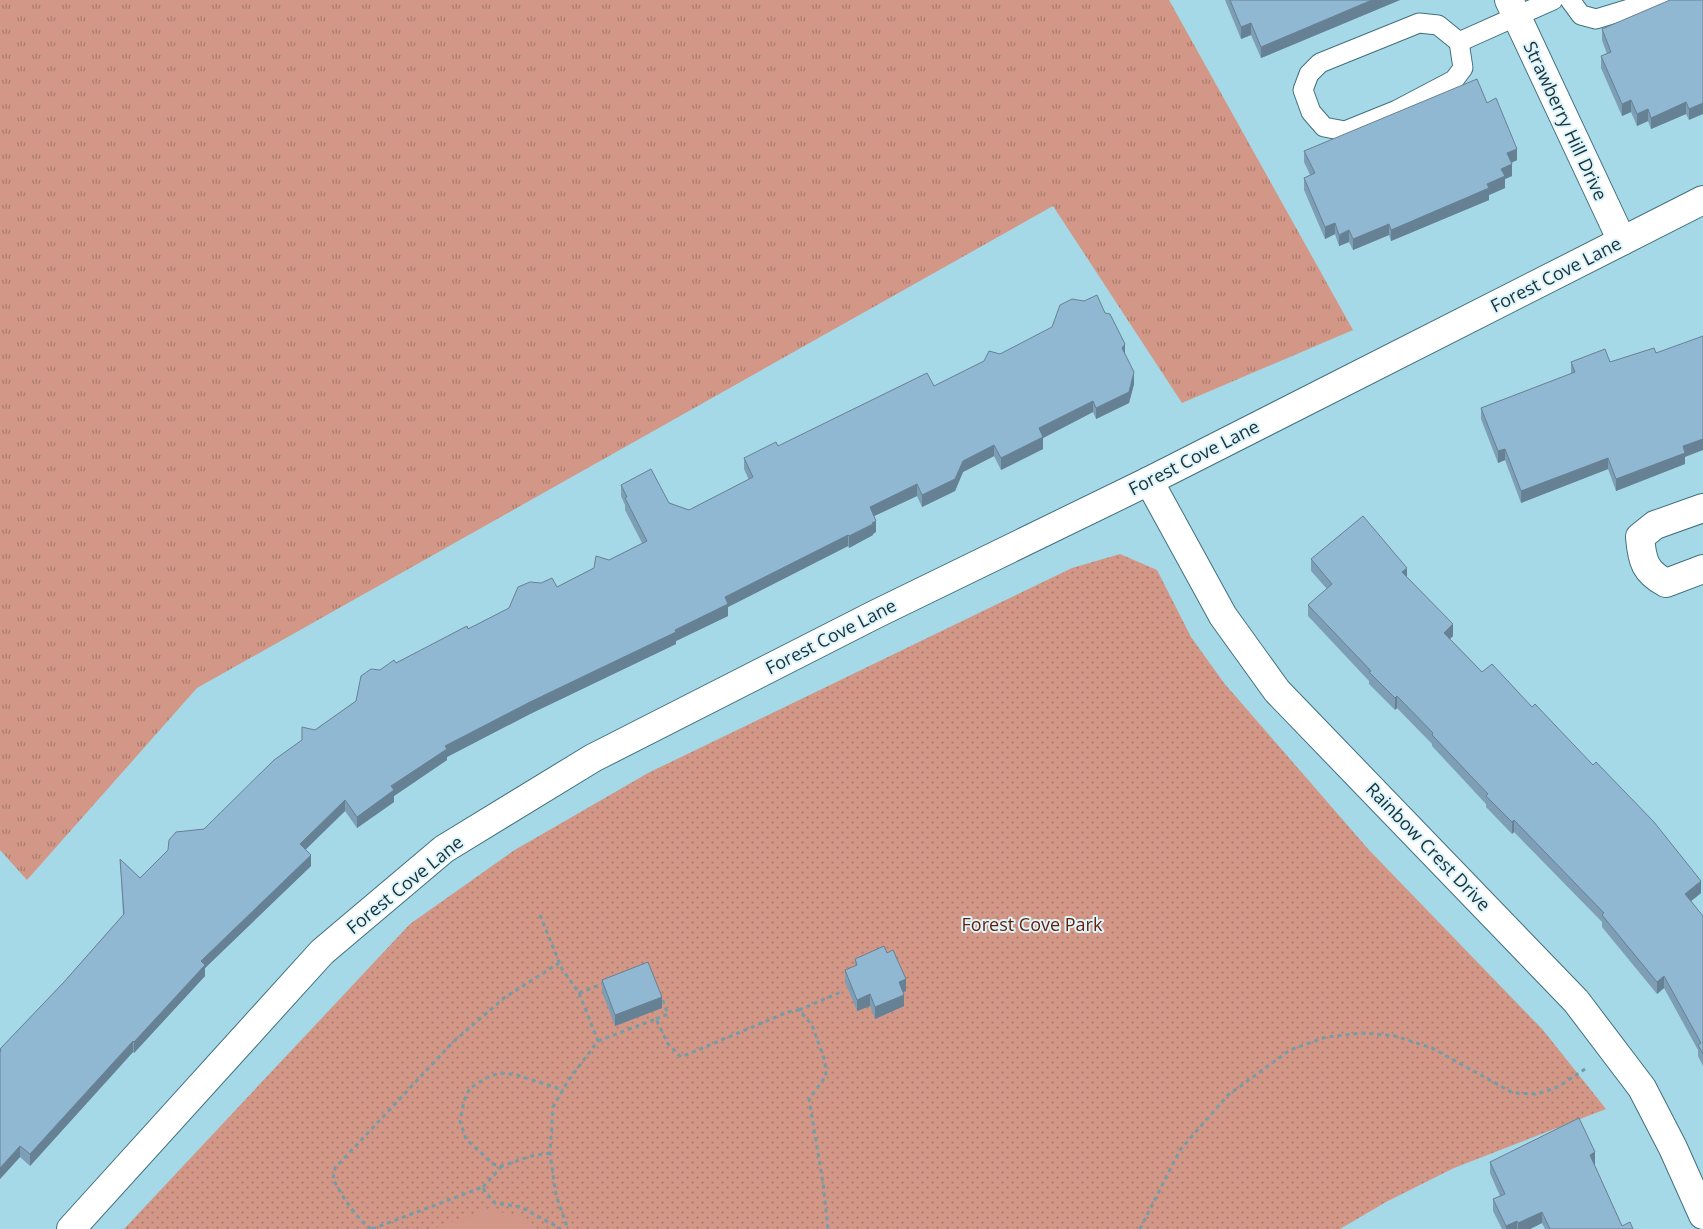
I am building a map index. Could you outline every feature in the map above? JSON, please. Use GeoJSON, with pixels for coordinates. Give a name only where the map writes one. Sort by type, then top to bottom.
{"type":"FeatureCollection","features":[{"type":"Feature","properties":{"kind":"street","name":"Strawberry Hill Drive"},"geometry":{"type":"LineString","coordinates":[[1513,8],[1622,241]]}},
{"type":"Feature","properties":{"kind":"street","name":"Forest Cove Lane"},"geometry":{"type":"LineString","coordinates":[[72,1229],[322,952],[444,849],[593,758],[876,614],[1150,481],[1703,200]]}},
{"type":"Feature","properties":{"kind":"street","name":"Rainbow Crest Drive"},"geometry":{"type":"LineString","coordinates":[[1150,481],[1223,616],[1277,692],[1576,1001],[1612,1048],[1642,1088],[1673,1148],[1703,1215]]}},
{"type":"Feature","properties":{"kind":"street"},"geometry":{"type":"LineString","coordinates":[[1703,508],[1655,525],[1640,538],[1642,555],[1648,569],[1660,580],[1666,583],[1703,570]]}},
{"type":"Feature","properties":{"kind":"lane"},"geometry":{"type":"LineString","coordinates":[[1459,42],[1513,8],[1553,0]]}},
{"type":"Feature","properties":{"kind":"lane"},"geometry":{"type":"LineString","coordinates":[[1570,0],[1581,15],[1596,19],[1659,0]]}},
{"type":"Feature","properties":{"kind":"lane"},"geometry":{"type":"LineString","coordinates":[[1419,23],[1438,25],[1459,42],[1463,68],[1454,80],[1397,110],[1345,131],[1324,126],[1312,112],[1303,90],[1308,74],[1320,63],[1419,23]]}},
{"type":"Feature","properties":{"kind":"path"},"geometry":{"type":"LineString","coordinates":[[540,915],[559,963],[579,993],[598,1041]]}},
{"type":"Feature","properties":{"kind":"path"},"geometry":{"type":"LineString","coordinates":[[550,1153],[531,1156],[502,1166],[482,1187],[371,1229],[361,1221],[343,1197],[333,1178],[335,1168],[453,1042],[504,998],[559,963]]}},
{"type":"Feature","properties":{"kind":"path"},"geometry":{"type":"LineString","coordinates":[[579,993],[606,983]]}},
{"type":"Feature","properties":{"kind":"path"},"geometry":{"type":"LineString","coordinates":[[568,1229],[556,1196],[550,1153],[553,1107],[598,1041],[668,1014],[659,990]]}},
{"type":"Feature","properties":{"kind":"path"},"geometry":{"type":"LineString","coordinates":[[656,1019],[668,1044],[681,1057],[841,992]]}},
{"type":"Feature","properties":{"kind":"path"},"geometry":{"type":"LineString","coordinates":[[800,1010],[812,1025],[826,1061],[826,1076],[809,1099],[823,1183],[828,1229]]}},
{"type":"Feature","properties":{"kind":"path"},"geometry":{"type":"LineString","coordinates":[[1140,1229],[1180,1150],[1228,1094],[1290,1050],[1326,1037],[1363,1033],[1395,1036],[1432,1048],[1513,1093],[1537,1094],[1558,1087],[1572,1079],[1612,1048]]}},
{"type":"Feature","properties":{"kind":"path"},"geometry":{"type":"LineString","coordinates":[[502,1166],[494,1164],[466,1139],[460,1121],[464,1101],[470,1088],[488,1077],[500,1073],[517,1075],[538,1084],[563,1090]]}},
{"type":"Feature","properties":{"kind":"path"},"geometry":{"type":"LineString","coordinates":[[482,1187],[495,1203],[522,1207],[561,1229]]}},
{"type":"Feature","properties":{"kind":"green space"},"geometry":{"type":"Polygon","coordinates":[[[0,0],[1169,0],[1353,330],[1182,403],[1053,206],[197,688],[27,880],[0,850],[0,0]]]}},
{"type":"Feature","properties":{"kind":"green space","name":"Forest Cove Park"},"geometry":{"type":"Polygon","coordinates":[[[1120,554],[1157,570],[1191,637],[1224,683],[1369,850],[1543,1030],[1606,1109],[1454,1168],[1386,1202],[1340,1229],[124,1229],[410,924],[513,851],[648,773],[1072,568],[1120,554]]]}},
{"type":"Feature","properties":{"kind":"green space"},"geometry":{"type":"Polygon","coordinates":[[[485,1210],[520,1215],[538,1229],[433,1229],[485,1210]]]}},
{"type":"Feature","properties":{"kind":"building"},"geometry":{"type":"Polygon","coordinates":[[[1230,0],[1372,0],[1261,47],[1251,23],[1241,27],[1230,0]]]}},
{"type":"Feature","properties":{"kind":"building"},"geometry":{"type":"Polygon","coordinates":[[[1670,0],[1703,0],[1703,103],[1689,109],[1686,102],[1651,118],[1648,109],[1637,114],[1631,100],[1622,104],[1601,56],[1611,52],[1602,29],[1670,0]]]}},
{"type":"Feature","properties":{"kind":"building"},"geometry":{"type":"Polygon","coordinates":[[[1477,79],[1487,103],[1496,98],[1517,149],[1507,153],[1512,164],[1501,169],[1505,176],[1487,184],[1489,188],[1391,230],[1389,224],[1353,239],[1349,230],[1339,235],[1335,223],[1325,227],[1304,178],[1315,173],[1304,151],[1477,79]]]}},
{"type":"Feature","properties":{"kind":"building"},"geometry":{"type":"Polygon","coordinates":[[[1097,295],[1105,313],[1110,314],[1125,344],[1122,348],[1134,372],[1129,392],[1096,408],[1093,401],[1039,428],[1043,437],[1001,458],[994,445],[963,461],[955,479],[922,495],[917,484],[870,507],[876,521],[873,524],[725,597],[728,604],[675,630],[676,632],[530,702],[445,746],[447,749],[391,786],[394,790],[357,817],[345,800],[300,844],[311,855],[201,961],[205,965],[30,1154],[20,1146],[0,1168],[0,1049],[64,982],[124,914],[120,859],[140,878],[168,850],[169,840],[176,832],[204,829],[274,760],[302,740],[302,727],[315,730],[356,701],[361,676],[371,669],[380,670],[394,660],[396,663],[467,626],[468,629],[509,608],[518,587],[530,582],[541,583],[552,578],[557,587],[594,568],[596,556],[609,560],[647,541],[625,498],[627,497],[621,485],[651,469],[669,503],[689,510],[753,477],[744,458],[776,442],[778,446],[927,373],[934,386],[984,361],[989,351],[1000,354],[1052,327],[1060,305],[1072,299],[1084,301],[1097,295]]]}},
{"type":"Feature","properties":{"kind":"building"},"geometry":{"type":"Polygon","coordinates":[[[1703,336],[1703,439],[1683,446],[1685,453],[1616,479],[1608,458],[1521,491],[1505,449],[1498,451],[1481,408],[1575,372],[1571,362],[1605,349],[1610,362],[1654,348],[1656,353],[1703,336]]]}},
{"type":"Feature","properties":{"kind":"building"},"geometry":{"type":"Polygon","coordinates":[[[1363,516],[1407,568],[1402,572],[1453,624],[1444,633],[1482,672],[1492,664],[1532,707],[1535,704],[1593,765],[1596,762],[1654,822],[1701,881],[1685,894],[1703,916],[1703,1054],[1698,1045],[1701,1043],[1664,976],[1657,982],[1602,915],[1604,913],[1514,820],[1512,822],[1486,796],[1488,794],[1432,735],[1433,733],[1397,696],[1395,698],[1369,672],[1371,671],[1308,605],[1332,584],[1311,559],[1363,516]]]}},
{"type":"Feature","properties":{"kind":"building"},"geometry":{"type":"Polygon","coordinates":[[[884,946],[887,953],[893,950],[906,979],[899,982],[904,995],[875,1007],[870,994],[857,1000],[845,970],[857,965],[855,959],[884,946]]]}},
{"type":"Feature","properties":{"kind":"building"},"geometry":{"type":"Polygon","coordinates":[[[648,962],[662,997],[615,1015],[602,980],[648,962]]]}},
{"type":"Feature","properties":{"kind":"building"},"geometry":{"type":"Polygon","coordinates":[[[1579,1118],[1595,1152],[1590,1155],[1622,1226],[1630,1222],[1633,1229],[1550,1229],[1542,1212],[1518,1223],[1517,1221],[1506,1226],[1493,1199],[1505,1194],[1490,1162],[1579,1118]]]}}]}
